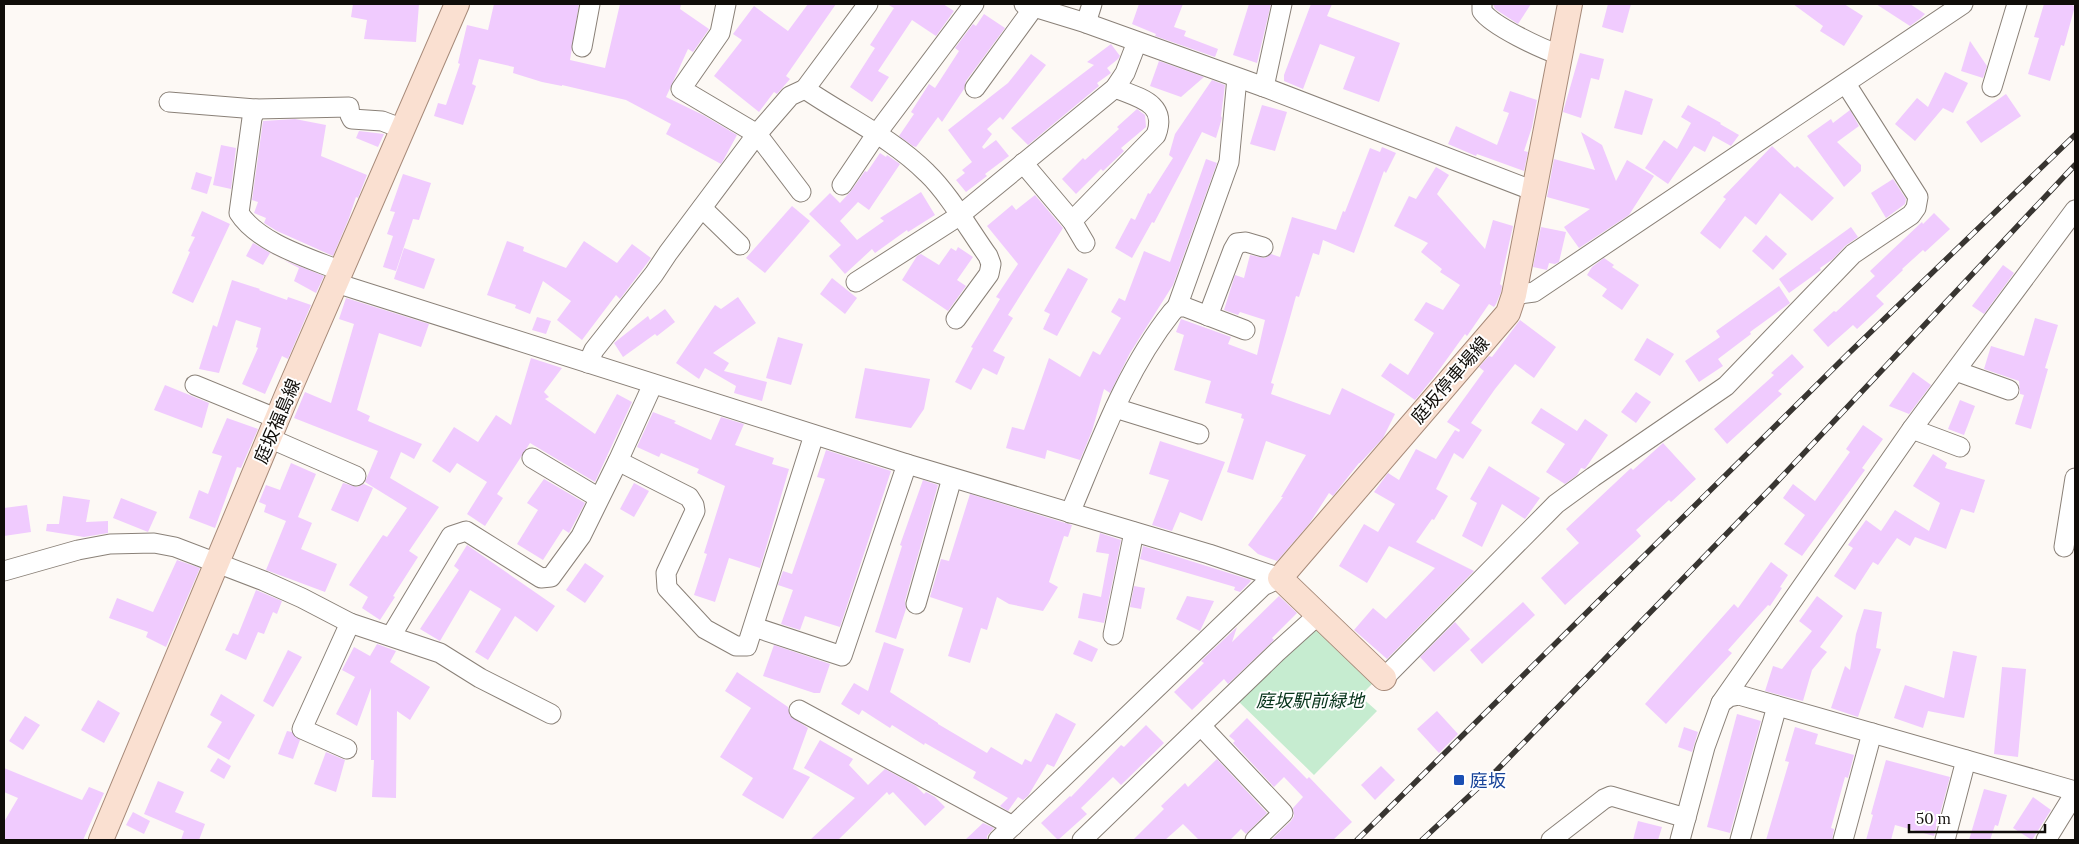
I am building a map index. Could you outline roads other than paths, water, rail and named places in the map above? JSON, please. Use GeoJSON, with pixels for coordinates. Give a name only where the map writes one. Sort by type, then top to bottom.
{"type":"FeatureCollection","features":[{"type":"Feature","properties":{"kind":"main road","name":"庭坂福島線"},"geometry":{"type":"LineString","coordinates":[[101,840],[274,428],[457,4]]}},
{"type":"Feature","properties":{"kind":"main road","name":"庭坂停車場線"},"geometry":{"type":"LineString","coordinates":[[1280,578],[1508,313],[1514,295],[1570,4]]}},
{"type":"Feature","properties":{"kind":"main road"},"geometry":{"type":"LineString","coordinates":[[1280,578],[1384,678]]}},
{"type":"Feature","properties":{"kind":"street"},"geometry":{"type":"LineString","coordinates":[[582,47],[590,4]]}},
{"type":"Feature","properties":{"kind":"street"},"geometry":{"type":"LineString","coordinates":[[726,4],[720,33],[681,89],[757,134],[801,192]]}},
{"type":"Feature","properties":{"kind":"street"},"geometry":{"type":"LineString","coordinates":[[588,363],[594,350],[654,274],[757,134],[790,96],[805,89],[868,4]]}},
{"type":"Feature","properties":{"kind":"street"},"geometry":{"type":"LineString","coordinates":[[842,185],[877,133],[974,4]]}},
{"type":"Feature","properties":{"kind":"street"},"geometry":{"type":"LineString","coordinates":[[1086,23],[1092,4]]}},
{"type":"Feature","properties":{"kind":"street"},"geometry":{"type":"LineString","coordinates":[[1264,87],[1282,4]]}},
{"type":"Feature","properties":{"kind":"street"},"geometry":{"type":"LineString","coordinates":[[1482,4],[1482,11],[1492,22],[1560,55]]}},
{"type":"Feature","properties":{"kind":"street"},"geometry":{"type":"LineString","coordinates":[[1514,295],[1534,292],[1963,4]]}},
{"type":"Feature","properties":{"kind":"street"},"geometry":{"type":"LineString","coordinates":[[1992,87],[2017,4]]}},
{"type":"Feature","properties":{"kind":"street"},"geometry":{"type":"LineString","coordinates":[[975,88],[1029,5],[1086,23],[1264,87],[1534,191]]}},
{"type":"Feature","properties":{"kind":"street"},"geometry":{"type":"LineString","coordinates":[[856,282],[959,216],[1115,88],[1124,73],[1137,42]]}},
{"type":"Feature","properties":{"kind":"street"},"geometry":{"type":"LineString","coordinates":[[1070,513],[1115,408],[1142,357],[1164,321],[1177,307],[1229,162],[1238,78]]}},
{"type":"Feature","properties":{"kind":"street"},"geometry":{"type":"LineString","coordinates":[[1384,678],[1556,504],[1593,476],[1726,386],[1853,254],[1911,215],[1916,208],[1918,197],[1846,84]]}},
{"type":"Feature","properties":{"kind":"street"},"geometry":{"type":"LineString","coordinates":[[1072,221],[1156,135],[1160,124],[1160,118],[1148,101],[1115,88]]}},
{"type":"Feature","properties":{"kind":"street"},"geometry":{"type":"LineString","coordinates":[[805,89],[877,133],[927,172],[991,264],[989,274],[956,319]]}},
{"type":"Feature","properties":{"kind":"street"},"geometry":{"type":"LineString","coordinates":[[169,102],[256,109],[349,107],[352,118],[382,121],[403,129]]}},
{"type":"Feature","properties":{"kind":"street"},"geometry":{"type":"LineString","coordinates":[[256,109],[252,118],[239,213],[249,227],[263,236],[339,277],[653,384],[906,464],[1280,578]]}},
{"type":"Feature","properties":{"kind":"street"},"geometry":{"type":"LineString","coordinates":[[1022,163],[1072,221],[1086,243]]}},
{"type":"Feature","properties":{"kind":"street"},"geometry":{"type":"LineString","coordinates":[[702,208],[740,245]]}},
{"type":"Feature","properties":{"kind":"street"},"geometry":{"type":"LineString","coordinates":[[1680,840],[1705,748],[1721,703],[1912,429],[2075,210]]}},
{"type":"Feature","properties":{"kind":"street"},"geometry":{"type":"LineString","coordinates":[[1208,316],[1237,244],[1246,242],[1264,246]]}},
{"type":"Feature","properties":{"kind":"street"},"geometry":{"type":"LineString","coordinates":[[1177,307],[1185,307],[1245,330]]}},
{"type":"Feature","properties":{"kind":"street"},"geometry":{"type":"LineString","coordinates":[[1956,371],[2009,390]]}},
{"type":"Feature","properties":{"kind":"street"},"geometry":{"type":"LineString","coordinates":[[391,636],[451,536],[466,531],[542,578],[551,577],[581,536],[653,384]]}},
{"type":"Feature","properties":{"kind":"street"},"geometry":{"type":"LineString","coordinates":[[195,385],[356,476]]}},
{"type":"Feature","properties":{"kind":"street"},"geometry":{"type":"LineString","coordinates":[[1115,408],[1199,434]]}},
{"type":"Feature","properties":{"kind":"street"},"geometry":{"type":"LineString","coordinates":[[1912,429],[1960,446]]}},
{"type":"Feature","properties":{"kind":"street"},"geometry":{"type":"LineString","coordinates":[[618,461],[689,496],[694,505],[694,511],[666,572],[667,588],[705,629],[736,646],[747,646],[814,434]]}},
{"type":"Feature","properties":{"kind":"street"},"geometry":{"type":"LineString","coordinates":[[532,458],[599,498]]}},
{"type":"Feature","properties":{"kind":"street"},"geometry":{"type":"LineString","coordinates":[[754,627],[842,656],[906,464]]}},
{"type":"Feature","properties":{"kind":"street"},"geometry":{"type":"LineString","coordinates":[[916,604],[952,478]]}},
{"type":"Feature","properties":{"kind":"street"},"geometry":{"type":"LineString","coordinates":[[2064,548],[2075,478]]}},
{"type":"Feature","properties":{"kind":"street"},"geometry":{"type":"LineString","coordinates":[[1113,635],[1134,532]]}},
{"type":"Feature","properties":{"kind":"street"},"geometry":{"type":"LineString","coordinates":[[4,571],[78,550],[110,544],[154,543],[175,547],[217,562],[302,598],[350,623],[440,653],[480,678],[551,714]]}},
{"type":"Feature","properties":{"kind":"street"},"geometry":{"type":"LineString","coordinates":[[998,840],[1263,586],[1280,578]]}},
{"type":"Feature","properties":{"kind":"street"},"geometry":{"type":"LineString","coordinates":[[1082,840],[1318,615]]}},
{"type":"Feature","properties":{"kind":"street"},"geometry":{"type":"LineString","coordinates":[[347,749],[302,729],[350,623]]}},
{"type":"Feature","properties":{"kind":"street"},"geometry":{"type":"LineString","coordinates":[[1721,703],[1729,697],[1739,695],[2075,792],[2046,840]]}},
{"type":"Feature","properties":{"kind":"street"},"geometry":{"type":"LineString","coordinates":[[1740,840],[1777,706]]}},
{"type":"Feature","properties":{"kind":"street"},"geometry":{"type":"LineString","coordinates":[[799,710],[1014,826]]}},
{"type":"Feature","properties":{"kind":"street"},"geometry":{"type":"LineString","coordinates":[[1201,726],[1283,813],[1255,840]]}},
{"type":"Feature","properties":{"kind":"street"},"geometry":{"type":"LineString","coordinates":[[1843,840],[1872,733]]}},
{"type":"Feature","properties":{"kind":"street"},"geometry":{"type":"LineString","coordinates":[[1945,840],[1966,760]]}},
{"type":"Feature","properties":{"kind":"street"},"geometry":{"type":"LineString","coordinates":[[1551,840],[1604,799],[1612,796],[1686,818]]}},
{"type":"Feature","properties":{"kind":"railway"},"geometry":{"type":"LineString","coordinates":[[1357,840],[1848,354],[2075,135]]}},
{"type":"Feature","properties":{"kind":"railway"},"geometry":{"type":"LineString","coordinates":[[1422,840],[1497,770],[1774,485],[2075,165]]}},
{"type":"Feature","properties":{"kind":"place","name":"庭坂"},"geometry":{"type":"Point","coordinates":[1459,780]}},
{"type":"Feature","properties":{"kind":"park label","name":"庭坂駅前緑地"},"geometry":{"type":"Point","coordinates":[1310,700]}}]}
